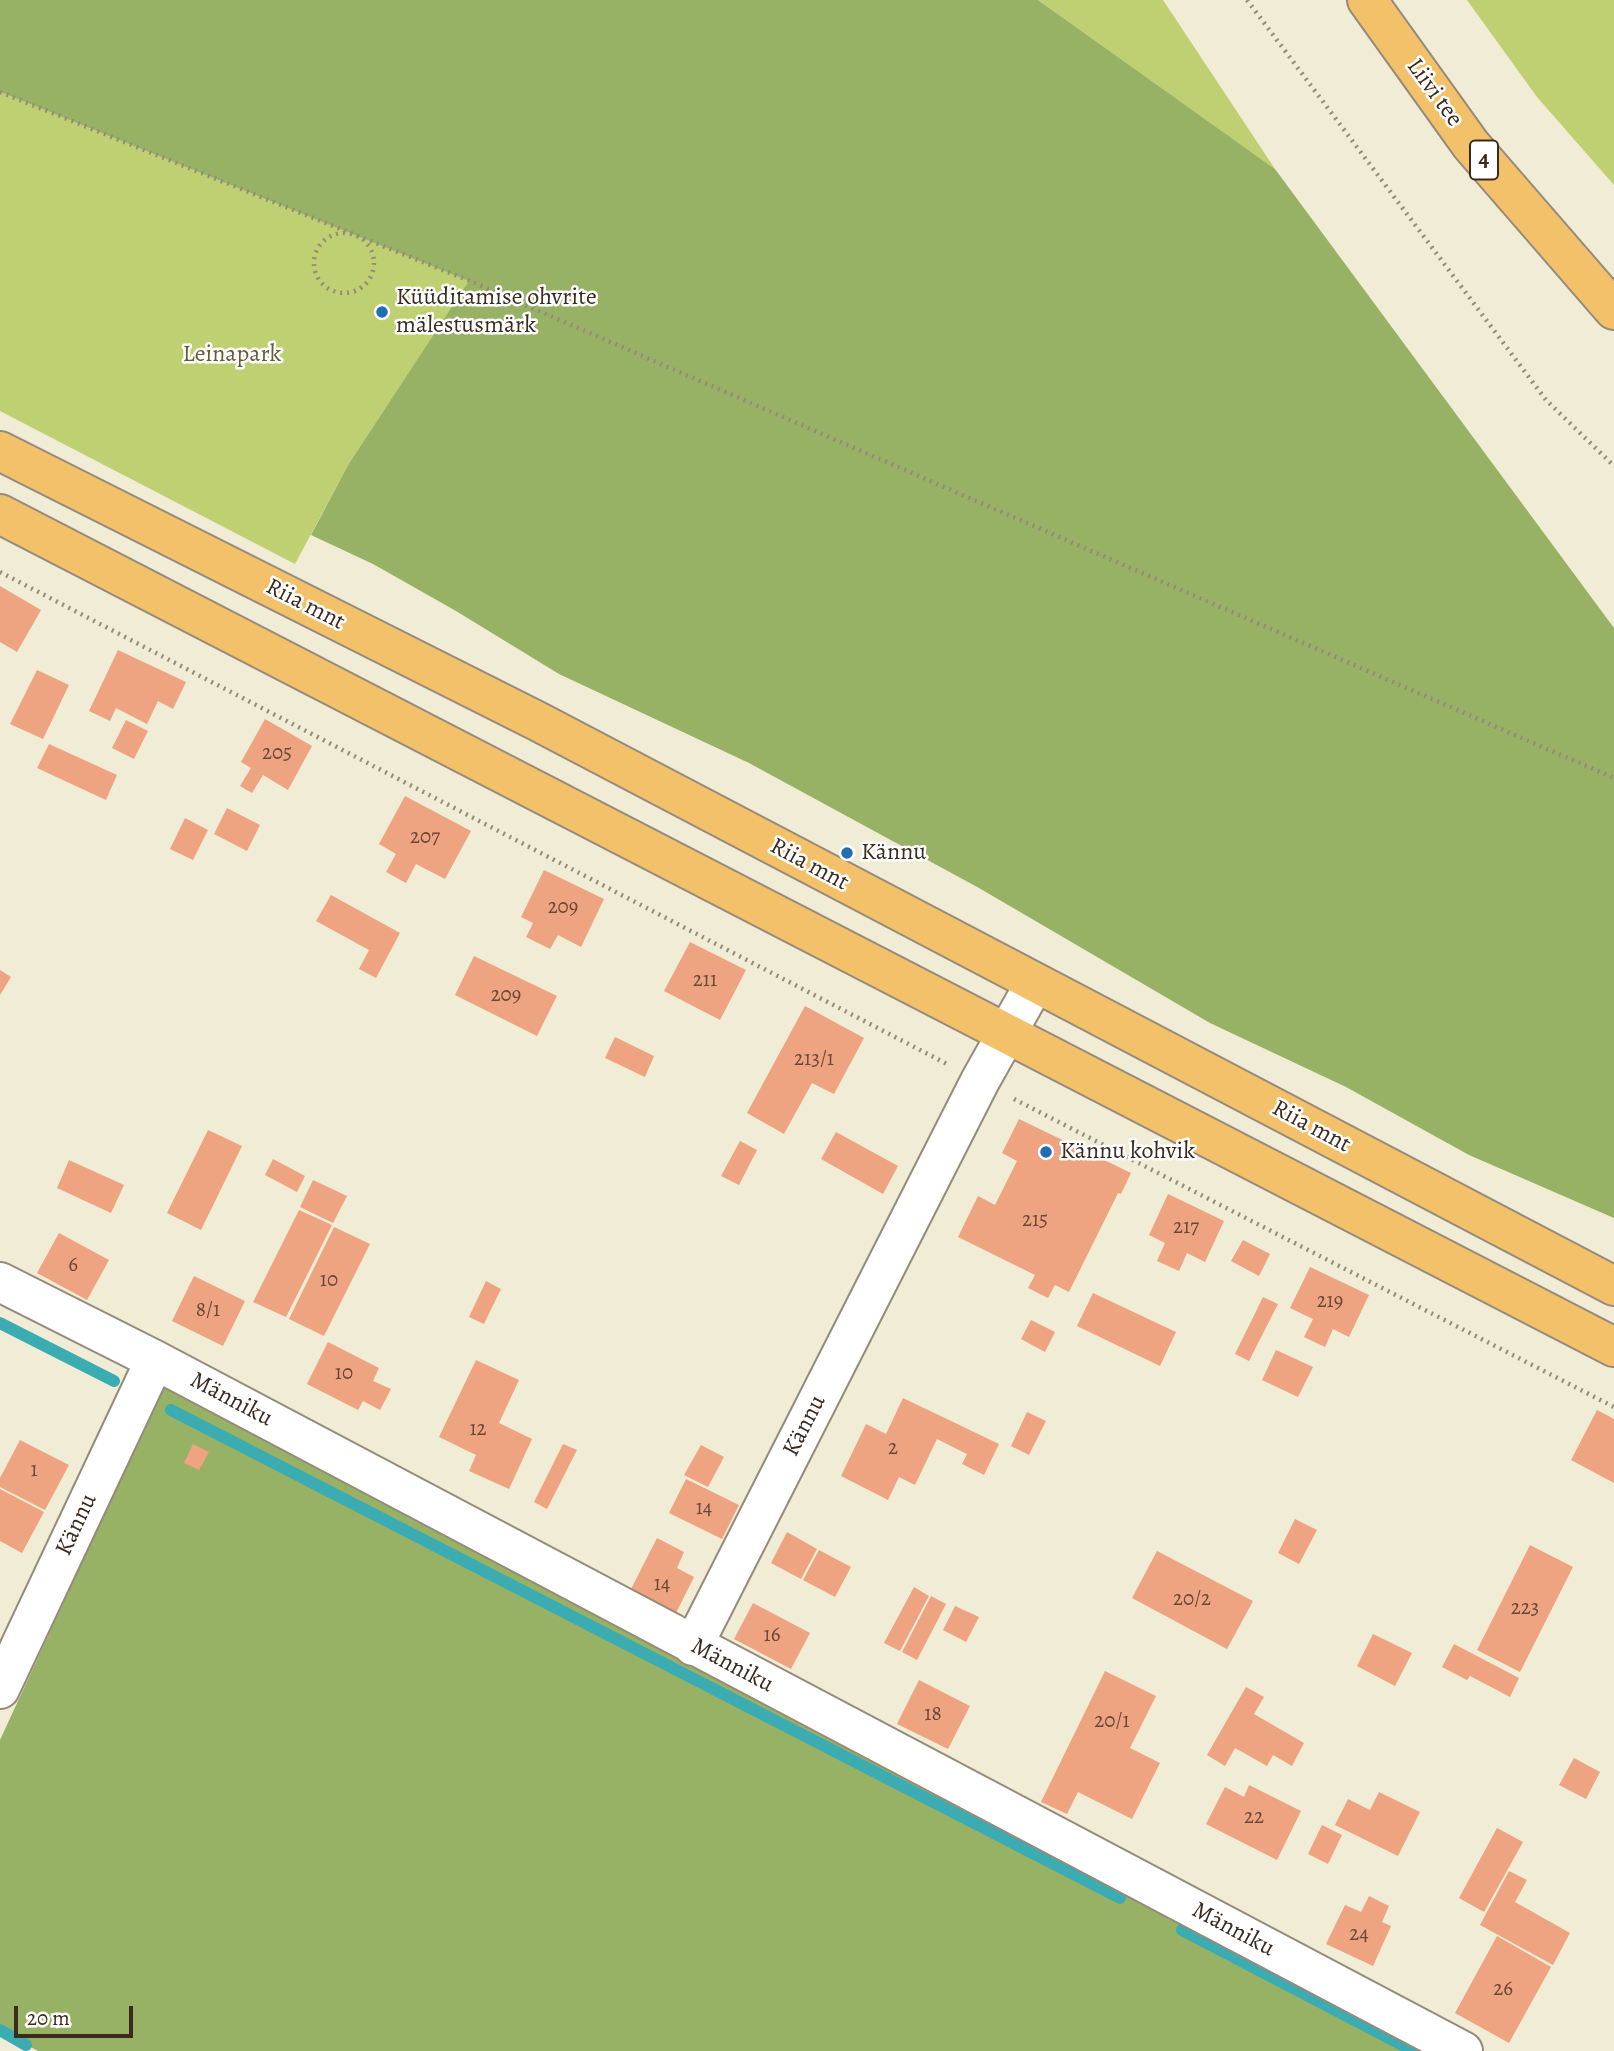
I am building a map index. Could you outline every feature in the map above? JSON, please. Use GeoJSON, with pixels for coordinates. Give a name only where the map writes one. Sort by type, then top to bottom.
{"type":"FeatureCollection","features":[{"type":"Feature","properties":{"kind":"main road","name":"Liivi tee"},"geometry":{"type":"LineString","coordinates":[[1367,0],[1472,145],[1614,310]]}},
{"type":"Feature","properties":{"kind":"main road","name":"Riia mnt"},"geometry":{"type":"LineString","coordinates":[[0,451],[540,722],[1614,1286]]}},
{"type":"Feature","properties":{"kind":"main road"},"geometry":{"type":"LineString","coordinates":[[0,514],[1614,1347]]}},
{"type":"Feature","properties":{"kind":"street","name":"Kännu"},"geometry":{"type":"LineString","coordinates":[[693,1646],[980,1082],[1035,983]]}},
{"type":"Feature","properties":{"kind":"street","name":"Männiku"},"geometry":{"type":"LineString","coordinates":[[0,1282],[155,1360],[1463,2051]]}},
{"type":"Feature","properties":{"kind":"street","name":"Kännu"},"geometry":{"type":"LineString","coordinates":[[0,1689],[155,1360]]}},
{"type":"Feature","properties":{"kind":"path"},"geometry":{"type":"LineString","coordinates":[[1247,0],[1546,400],[1614,466]]}},
{"type":"Feature","properties":{"kind":"path"},"geometry":{"type":"LineString","coordinates":[[0,92],[482,286],[1614,778]]}},
{"type":"Feature","properties":{"kind":"path"},"geometry":{"type":"LineString","coordinates":[[344,233],[353,235],[369,247],[374,267],[365,285],[356,290],[335,292],[320,281],[316,272],[316,254],[326,239],[344,233]]}},
{"type":"Feature","properties":{"kind":"path"},"geometry":{"type":"LineString","coordinates":[[0,572],[907,1041],[980,1082],[1614,1407]]}},
{"type":"Feature","properties":{"kind":"green space"},"geometry":{"type":"Polygon","coordinates":[[[0,0],[1038,0],[1275,169],[1614,628],[1614,1218],[1469,1155],[1346,1087],[1210,1023],[979,888],[749,763],[559,674],[373,564],[311,535],[348,465],[469,281],[0,92],[0,0]]]}},
{"type":"Feature","properties":{"kind":"green space"},"geometry":{"type":"Polygon","coordinates":[[[1038,0],[1163,0],[1275,169],[1199,115],[1038,0]]]}},
{"type":"Feature","properties":{"kind":"green space"},"geometry":{"type":"Polygon","coordinates":[[[1467,0],[1614,0],[1614,185],[1537,97],[1467,0]]]}},
{"type":"Feature","properties":{"kind":"green space","name":"Leinapark"},"geometry":{"type":"Polygon","coordinates":[[[0,92],[470,281],[348,465],[295,564],[0,411],[0,92]]]}},
{"type":"Feature","properties":{"kind":"green space"},"geometry":{"type":"Polygon","coordinates":[[[164,1385],[1446,2051],[38,2051],[0,2030],[0,1740],[164,1385]]]}},
{"type":"Feature","properties":{"kind":"building"},"geometry":{"type":"Polygon","coordinates":[[[0,586],[41,610],[17,652],[0,642],[0,586]]]}},
{"type":"Feature","properties":{"kind":"building"},"geometry":{"type":"Polygon","coordinates":[[[118,650],[186,682],[173,709],[158,701],[147,724],[116,708],[110,721],[89,711],[118,650]]]}},
{"type":"Feature","properties":{"kind":"building"},"geometry":{"type":"Polygon","coordinates":[[[37,670],[69,685],[43,739],[10,724],[37,670]]]}},
{"type":"Feature","properties":{"kind":"building"},"geometry":{"type":"Polygon","coordinates":[[[265,719],[312,746],[288,790],[263,775],[252,793],[240,786],[251,768],[241,762],[265,719]]]}},
{"type":"Feature","properties":{"kind":"building"},"geometry":{"type":"Polygon","coordinates":[[[126,720],[148,731],[134,759],[112,748],[126,720]]]}},
{"type":"Feature","properties":{"kind":"building"},"geometry":{"type":"Polygon","coordinates":[[[49,744],[117,775],[106,800],[37,768],[49,744]]]}},
{"type":"Feature","properties":{"kind":"building"},"geometry":{"type":"Polygon","coordinates":[[[405,796],[471,831],[445,879],[416,864],[406,883],[386,872],[396,854],[379,844],[405,796]]]}},
{"type":"Feature","properties":{"kind":"building"},"geometry":{"type":"Polygon","coordinates":[[[227,808],[260,825],[247,851],[214,834],[227,808]]]}},
{"type":"Feature","properties":{"kind":"building"},"geometry":{"type":"Polygon","coordinates":[[[185,818],[208,830],[193,860],[170,849],[185,818]]]}},
{"type":"Feature","properties":{"kind":"building"},"geometry":{"type":"Polygon","coordinates":[[[544,870],[604,899],[581,947],[558,935],[550,949],[526,937],[533,923],[521,917],[544,870]]]}},
{"type":"Feature","properties":{"kind":"building"},"geometry":{"type":"Polygon","coordinates":[[[331,895],[400,933],[376,978],[359,969],[369,950],[316,921],[331,895]]]}},
{"type":"Feature","properties":{"kind":"building"},"geometry":{"type":"Polygon","coordinates":[[[690,942],[746,970],[720,1020],[664,991],[690,942]]]}},
{"type":"Feature","properties":{"kind":"building"},"geometry":{"type":"Polygon","coordinates":[[[474,956],[557,996],[537,1036],[455,995],[474,956]]]}},
{"type":"Feature","properties":{"kind":"building"},"geometry":{"type":"Polygon","coordinates":[[[0,970],[11,977],[0,995],[0,970]]]}},
{"type":"Feature","properties":{"kind":"building"},"geometry":{"type":"Polygon","coordinates":[[[805,1006],[864,1038],[834,1094],[812,1083],[784,1134],[747,1113],[805,1006]]]}},
{"type":"Feature","properties":{"kind":"building"},"geometry":{"type":"Polygon","coordinates":[[[615,1037],[654,1056],[645,1077],[605,1058],[615,1037]]]}},
{"type":"Feature","properties":{"kind":"building"},"geometry":{"type":"Polygon","coordinates":[[[1019,1119],[1131,1173],[1121,1194],[1118,1193],[1069,1292],[1055,1285],[1048,1298],[1028,1288],[1035,1275],[958,1237],[978,1196],[995,1205],[1017,1161],[1002,1153],[1019,1119]]]}},
{"type":"Feature","properties":{"kind":"building"},"geometry":{"type":"Polygon","coordinates":[[[208,1130],[242,1146],[201,1230],[167,1213],[208,1130]]]}},
{"type":"Feature","properties":{"kind":"building"},"geometry":{"type":"Polygon","coordinates":[[[836,1132],[898,1166],[883,1194],[821,1159],[836,1132]]]}},
{"type":"Feature","properties":{"kind":"building"},"geometry":{"type":"Polygon","coordinates":[[[740,1141],[757,1150],[739,1185],[721,1176],[740,1141]]]}},
{"type":"Feature","properties":{"kind":"building"},"geometry":{"type":"Polygon","coordinates":[[[273,1159],[305,1176],[297,1192],[265,1175],[273,1159]]]}},
{"type":"Feature","properties":{"kind":"building"},"geometry":{"type":"Polygon","coordinates":[[[69,1160],[124,1185],[111,1213],[57,1188],[69,1160]]]}},
{"type":"Feature","properties":{"kind":"building"},"geometry":{"type":"Polygon","coordinates":[[[313,1180],[347,1196],[333,1223],[300,1207],[313,1180]]]}},
{"type":"Feature","properties":{"kind":"building"},"geometry":{"type":"Polygon","coordinates":[[[1168,1194],[1224,1221],[1205,1262],[1187,1253],[1179,1271],[1157,1261],[1165,1243],[1149,1235],[1168,1194]]]}},
{"type":"Feature","properties":{"kind":"building"},"geometry":{"type":"Polygon","coordinates":[[[299,1210],[332,1225],[286,1317],[253,1302],[299,1210]]]}},
{"type":"Feature","properties":{"kind":"building"},"geometry":{"type":"Polygon","coordinates":[[[334,1227],[370,1244],[324,1336],[289,1319],[334,1227]]]}},
{"type":"Feature","properties":{"kind":"building"},"geometry":{"type":"Polygon","coordinates":[[[59,1233],[109,1260],[87,1300],[37,1273],[59,1233]]]}},
{"type":"Feature","properties":{"kind":"building"},"geometry":{"type":"Polygon","coordinates":[[[1243,1240],[1270,1254],[1259,1276],[1231,1261],[1243,1240]]]}},
{"type":"Feature","properties":{"kind":"building"},"geometry":{"type":"Polygon","coordinates":[[[1310,1267],[1369,1295],[1349,1337],[1333,1329],[1325,1347],[1304,1337],[1313,1319],[1290,1308],[1310,1267]]]}},
{"type":"Feature","properties":{"kind":"building"},"geometry":{"type":"Polygon","coordinates":[[[194,1276],[245,1301],[223,1346],[172,1321],[194,1276]]]}},
{"type":"Feature","properties":{"kind":"building"},"geometry":{"type":"Polygon","coordinates":[[[486,1281],[501,1289],[484,1324],[469,1317],[486,1281]]]}},
{"type":"Feature","properties":{"kind":"building"},"geometry":{"type":"Polygon","coordinates":[[[1093,1293],[1176,1332],[1160,1366],[1077,1326],[1093,1293]]]}},
{"type":"Feature","properties":{"kind":"building"},"geometry":{"type":"Polygon","coordinates":[[[1263,1297],[1278,1304],[1249,1361],[1235,1354],[1263,1297]]]}},
{"type":"Feature","properties":{"kind":"building"},"geometry":{"type":"Polygon","coordinates":[[[1031,1320],[1055,1332],[1045,1352],[1021,1339],[1031,1320]]]}},
{"type":"Feature","properties":{"kind":"building"},"geometry":{"type":"Polygon","coordinates":[[[328,1342],[379,1368],[373,1381],[391,1389],[380,1410],[363,1401],[358,1410],[307,1384],[328,1342]]]}},
{"type":"Feature","properties":{"kind":"building"},"geometry":{"type":"Polygon","coordinates":[[[1276,1350],[1313,1367],[1298,1397],[1262,1380],[1276,1350]]]}},
{"type":"Feature","properties":{"kind":"building"},"geometry":{"type":"Polygon","coordinates":[[[476,1360],[519,1380],[499,1423],[532,1439],[509,1489],[469,1471],[476,1455],[439,1437],[476,1360]]]}},
{"type":"Feature","properties":{"kind":"building"},"geometry":{"type":"Polygon","coordinates":[[[903,1398],[999,1444],[984,1475],[962,1464],[967,1454],[937,1439],[915,1485],[899,1477],[888,1500],[841,1476],[866,1424],[886,1434],[903,1398]]]}},
{"type":"Feature","properties":{"kind":"building"},"geometry":{"type":"Polygon","coordinates":[[[1597,1410],[1614,1419],[1614,1483],[1571,1460],[1597,1410]]]}},
{"type":"Feature","properties":{"kind":"building"},"geometry":{"type":"Polygon","coordinates":[[[1027,1412],[1046,1421],[1029,1455],[1011,1446],[1027,1412]]]}},
{"type":"Feature","properties":{"kind":"building"},"geometry":{"type":"Polygon","coordinates":[[[20,1440],[69,1465],[45,1510],[0,1487],[0,1478],[20,1440]]]}},
{"type":"Feature","properties":{"kind":"building"},"geometry":{"type":"Polygon","coordinates":[[[193,1444],[209,1452],[199,1470],[184,1463],[193,1444]]]}},
{"type":"Feature","properties":{"kind":"building"},"geometry":{"type":"Polygon","coordinates":[[[563,1444],[577,1450],[547,1509],[534,1502],[563,1444]]]}},
{"type":"Feature","properties":{"kind":"building"},"geometry":{"type":"Polygon","coordinates":[[[701,1445],[724,1457],[708,1487],[684,1475],[701,1445]]]}},
{"type":"Feature","properties":{"kind":"building"},"geometry":{"type":"Polygon","coordinates":[[[686,1479],[739,1505],[722,1539],[669,1513],[686,1479]]]}},
{"type":"Feature","properties":{"kind":"building"},"geometry":{"type":"Polygon","coordinates":[[[0,1489],[44,1512],[22,1553],[0,1541],[0,1489]]]}},
{"type":"Feature","properties":{"kind":"building"},"geometry":{"type":"Polygon","coordinates":[[[1295,1519],[1317,1530],[1299,1564],[1278,1553],[1295,1519]]]}},
{"type":"Feature","properties":{"kind":"building"},"geometry":{"type":"Polygon","coordinates":[[[787,1532],[817,1549],[801,1579],[771,1563],[787,1532]]]}},
{"type":"Feature","properties":{"kind":"building"},"geometry":{"type":"Polygon","coordinates":[[[657,1538],[684,1552],[677,1568],[694,1577],[675,1615],[629,1593],[657,1538]]]}},
{"type":"Feature","properties":{"kind":"building"},"geometry":{"type":"Polygon","coordinates":[[[1530,1545],[1573,1567],[1520,1672],[1477,1650],[1530,1545]]]}},
{"type":"Feature","properties":{"kind":"building"},"geometry":{"type":"Polygon","coordinates":[[[819,1550],[851,1567],[835,1597],[803,1580],[819,1550]]]}},
{"type":"Feature","properties":{"kind":"building"},"geometry":{"type":"Polygon","coordinates":[[[1157,1551],[1253,1601],[1227,1649],[1132,1598],[1157,1551]]]}},
{"type":"Feature","properties":{"kind":"building"},"geometry":{"type":"Polygon","coordinates":[[[914,1587],[929,1596],[900,1651],[884,1643],[914,1587]]]}},
{"type":"Feature","properties":{"kind":"building"},"geometry":{"type":"Polygon","coordinates":[[[931,1596],[946,1604],[917,1660],[902,1652],[931,1596]]]}},
{"type":"Feature","properties":{"kind":"building"},"geometry":{"type":"Polygon","coordinates":[[[753,1603],[810,1633],[791,1669],[734,1639],[753,1603]]]}},
{"type":"Feature","properties":{"kind":"building"},"geometry":{"type":"Polygon","coordinates":[[[955,1606],[979,1617],[966,1642],[943,1630],[955,1606]]]}},
{"type":"Feature","properties":{"kind":"building"},"geometry":{"type":"Polygon","coordinates":[[[1373,1634],[1412,1653],[1395,1686],[1357,1666],[1373,1634]]]}},
{"type":"Feature","properties":{"kind":"building"},"geometry":{"type":"Polygon","coordinates":[[[1454,1644],[1519,1678],[1510,1697],[1470,1676],[1467,1680],[1442,1667],[1454,1644]]]}},
{"type":"Feature","properties":{"kind":"building"},"geometry":{"type":"Polygon","coordinates":[[[1105,1671],[1156,1696],[1130,1748],[1160,1763],[1132,1819],[1078,1792],[1067,1814],[1041,1802],[1105,1671]]]}},
{"type":"Feature","properties":{"kind":"building"},"geometry":{"type":"Polygon","coordinates":[[[919,1680],[970,1706],[948,1749],[897,1724],[919,1680]]]}},
{"type":"Feature","properties":{"kind":"building"},"geometry":{"type":"Polygon","coordinates":[[[1246,1687],[1264,1697],[1254,1714],[1304,1743],[1292,1766],[1273,1755],[1267,1766],[1235,1748],[1225,1766],[1207,1755],[1246,1687]]]}},
{"type":"Feature","properties":{"kind":"building"},"geometry":{"type":"Polygon","coordinates":[[[1574,1758],[1600,1772],[1586,1799],[1559,1785],[1574,1758]]]}},
{"type":"Feature","properties":{"kind":"building"},"geometry":{"type":"Polygon","coordinates":[[[1249,1785],[1301,1811],[1277,1860],[1206,1824],[1225,1787],[1244,1797],[1249,1785]]]}},
{"type":"Feature","properties":{"kind":"building"},"geometry":{"type":"Polygon","coordinates":[[[1379,1792],[1420,1812],[1398,1856],[1335,1825],[1348,1799],[1370,1810],[1379,1792]]]}},
{"type":"Feature","properties":{"kind":"building"},"geometry":{"type":"Polygon","coordinates":[[[1322,1825],[1342,1835],[1328,1864],[1308,1854],[1322,1825]]]}},
{"type":"Feature","properties":{"kind":"building"},"geometry":{"type":"Polygon","coordinates":[[[1497,1828],[1523,1842],[1484,1912],[1459,1898],[1497,1828]]]}},
{"type":"Feature","properties":{"kind":"building"},"geometry":{"type":"Polygon","coordinates":[[[1509,1871],[1527,1880],[1515,1902],[1570,1933],[1553,1965],[1480,1925],[1509,1871]]]}},
{"type":"Feature","properties":{"kind":"building"},"geometry":{"type":"Polygon","coordinates":[[[1369,1896],[1389,1906],[1382,1922],[1391,1926],[1373,1966],[1326,1944],[1345,1905],[1361,1912],[1369,1896]]]}},
{"type":"Feature","properties":{"kind":"building"},"geometry":{"type":"Polygon","coordinates":[[[1497,1936],[1551,1967],[1509,2043],[1455,2013],[1497,1936]]]}},
{"type":"Feature","properties":{"kind":"waterway"},"geometry":{"type":"LineString","coordinates":[[0,1323],[114,1381]]}},
{"type":"Feature","properties":{"kind":"waterway"},"geometry":{"type":"LineString","coordinates":[[171,1410],[1120,1898]]}},
{"type":"Feature","properties":{"kind":"waterway"},"geometry":{"type":"LineString","coordinates":[[1182,1930],[1414,2051]]}},
{"type":"Feature","properties":{"kind":"waterway"},"geometry":{"type":"LineString","coordinates":[[0,2030],[26,2045]]}},
{"type":"Feature","properties":{"kind":"place","name":"Küüditamise ohvrite mälestusmärk"},"geometry":{"type":"Point","coordinates":[382,312]}},
{"type":"Feature","properties":{"kind":"place","name":"Kännu"},"geometry":{"type":"Point","coordinates":[847,853]}},
{"type":"Feature","properties":{"kind":"place","name":"Kännu kohvik"},"geometry":{"type":"Point","coordinates":[1046,1152]}}]}
